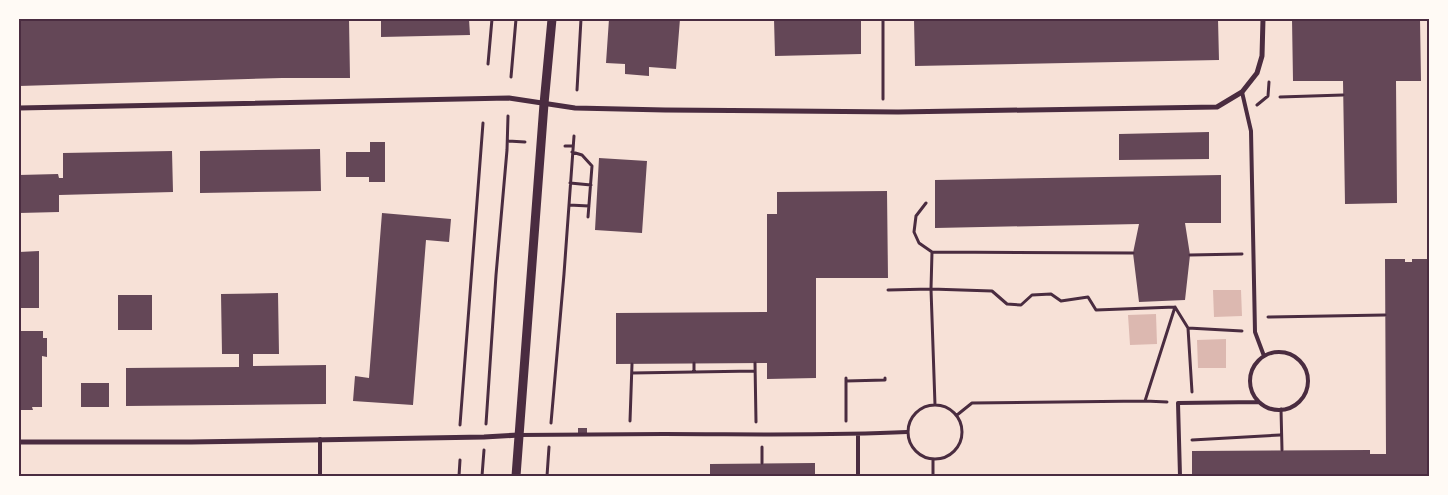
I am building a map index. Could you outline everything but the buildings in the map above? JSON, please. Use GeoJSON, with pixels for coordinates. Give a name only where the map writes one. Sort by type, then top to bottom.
{"type":"FeatureCollection","features":[{"type":"Feature","properties":{"kind":"street"},"geometry":{"type":"LineString","coordinates":[[516,476],[552,19]]}},
{"type":"Feature","properties":{"kind":"street"},"geometry":{"type":"LineString","coordinates":[[19,108],[510,98],[575,108],[665,110],[883,112],[1217,107],[1242,92],[1257,72],[1262,56],[1263,19]]}},
{"type":"Feature","properties":{"kind":"street"},"geometry":{"type":"LineString","coordinates":[[19,442],[191,442],[519,435]]}},
{"type":"Feature","properties":{"kind":"lane"},"geometry":{"type":"LineString","coordinates":[[1242,92],[1251,131],[1255,332],[1264,356]]}},
{"type":"Feature","properties":{"kind":"lane"},"geometry":{"type":"LineString","coordinates":[[1272,352],[1282,352],[1299,360],[1304,368],[1307,386],[1304,395],[1290,407],[1273,409],[1259,402],[1254,395],[1250,387],[1252,369],[1264,356],[1272,352]]}},
{"type":"Feature","properties":{"kind":"lane"},"geometry":{"type":"LineString","coordinates":[[1180,476],[1178,403],[1259,402]]}},
{"type":"Feature","properties":{"kind":"lane"},"geometry":{"type":"LineString","coordinates":[[519,435],[757,435],[908,432]]}},
{"type":"Feature","properties":{"kind":"lane"},"geometry":{"type":"LineString","coordinates":[[858,434],[858,476]]}},
{"type":"Feature","properties":{"kind":"lane"},"geometry":{"type":"LineString","coordinates":[[320,439],[320,476]]}},
{"type":"Feature","properties":{"kind":"path"},"geometry":{"type":"LineString","coordinates":[[488,64],[492,19]]}},
{"type":"Feature","properties":{"kind":"path"},"geometry":{"type":"LineString","coordinates":[[511,77],[516,19]]}},
{"type":"Feature","properties":{"kind":"path"},"geometry":{"type":"LineString","coordinates":[[577,90],[582,19]]}},
{"type":"Feature","properties":{"kind":"path"},"geometry":{"type":"LineString","coordinates":[[883,19],[883,112]]}},
{"type":"Feature","properties":{"kind":"path"},"geometry":{"type":"LineString","coordinates":[[1280,97],[1343,95]]}},
{"type":"Feature","properties":{"kind":"path"},"geometry":{"type":"LineString","coordinates":[[482,476],[496,275],[508,141],[508,116]]}},
{"type":"Feature","properties":{"kind":"path"},"geometry":{"type":"LineString","coordinates":[[460,426],[483,123]]}},
{"type":"Feature","properties":{"kind":"path"},"geometry":{"type":"LineString","coordinates":[[547,476],[574,136]]}},
{"type":"Feature","properties":{"kind":"path"},"geometry":{"type":"LineString","coordinates":[[508,141],[525,142]]}},
{"type":"Feature","properties":{"kind":"path"},"geometry":{"type":"LineString","coordinates":[[565,146],[573,146]]}},
{"type":"Feature","properties":{"kind":"path"},"geometry":{"type":"LineString","coordinates":[[572,152],[582,155],[592,166],[588,217]]}},
{"type":"Feature","properties":{"kind":"path"},"geometry":{"type":"LineString","coordinates":[[570,183],[591,185]]}},
{"type":"Feature","properties":{"kind":"path"},"geometry":{"type":"LineString","coordinates":[[590,190],[597,191]]}},
{"type":"Feature","properties":{"kind":"path"},"geometry":{"type":"LineString","coordinates":[[590,199],[597,200]]}},
{"type":"Feature","properties":{"kind":"path"},"geometry":{"type":"LineString","coordinates":[[926,203],[916,216],[914,232],[919,243],[932,252],[1133,253]]}},
{"type":"Feature","properties":{"kind":"path"},"geometry":{"type":"LineString","coordinates":[[569,205],[589,206]]}},
{"type":"Feature","properties":{"kind":"path"},"geometry":{"type":"LineString","coordinates":[[932,252],[931,289],[935,405]]}},
{"type":"Feature","properties":{"kind":"path"},"geometry":{"type":"LineString","coordinates":[[1190,255],[1253,254]]}},
{"type":"Feature","properties":{"kind":"path"},"geometry":{"type":"LineString","coordinates":[[888,290],[992,291],[1007,304],[1021,305],[1032,295],[1050,294],[1061,301],[1088,297],[1096,310],[1175,308]]}},
{"type":"Feature","properties":{"kind":"path"},"geometry":{"type":"LineString","coordinates":[[1175,308],[1188,328],[1192,402]]}},
{"type":"Feature","properties":{"kind":"path"},"geometry":{"type":"LineString","coordinates":[[1145,401],[1175,308]]}},
{"type":"Feature","properties":{"kind":"path"},"geometry":{"type":"LineString","coordinates":[[1255,317],[1385,316]]}},
{"type":"Feature","properties":{"kind":"path"},"geometry":{"type":"LineString","coordinates":[[1188,328],[1255,332]]}},
{"type":"Feature","properties":{"kind":"path"},"geometry":{"type":"LineString","coordinates":[[694,363],[694,372]]}},
{"type":"Feature","properties":{"kind":"path"},"geometry":{"type":"LineString","coordinates":[[755,363],[757,435]]}},
{"type":"Feature","properties":{"kind":"path"},"geometry":{"type":"LineString","coordinates":[[629,435],[632,364]]}},
{"type":"Feature","properties":{"kind":"path"},"geometry":{"type":"LineString","coordinates":[[632,373],[756,371]]}},
{"type":"Feature","properties":{"kind":"path"},"geometry":{"type":"LineString","coordinates":[[846,434],[846,380],[885,380],[885,378]]}},
{"type":"Feature","properties":{"kind":"path"},"geometry":{"type":"LineString","coordinates":[[957,416],[972,403],[1145,401],[1178,403]]}},
{"type":"Feature","properties":{"kind":"path"},"geometry":{"type":"LineString","coordinates":[[926,406],[943,406],[957,416],[963,432],[957,449],[950,455],[942,459],[933,460],[918,454],[912,448],[909,441],[909,424],[919,410],[926,406]]}},
{"type":"Feature","properties":{"kind":"path"},"geometry":{"type":"LineString","coordinates":[[1281,409],[1280,435],[1282,450]]}},
{"type":"Feature","properties":{"kind":"path"},"geometry":{"type":"LineString","coordinates":[[1179,440],[1280,435]]}},
{"type":"Feature","properties":{"kind":"path"},"geometry":{"type":"LineString","coordinates":[[459,476],[460,460]]}},
{"type":"Feature","properties":{"kind":"path"},"geometry":{"type":"LineString","coordinates":[[933,460],[933,476]]}},
{"type":"Feature","properties":{"kind":"shaded area"},"geometry":{"type":"Polygon","coordinates":[[[1213,290],[1241,290],[1242,316],[1214,317],[1213,290]]]}},
{"type":"Feature","properties":{"kind":"shaded area"},"geometry":{"type":"Polygon","coordinates":[[[1156,314],[1157,344],[1130,345],[1128,315],[1156,314]]]}},
{"type":"Feature","properties":{"kind":"shaded area"},"geometry":{"type":"Polygon","coordinates":[[[1226,339],[1226,368],[1198,368],[1197,340],[1226,339]]]}}]}
